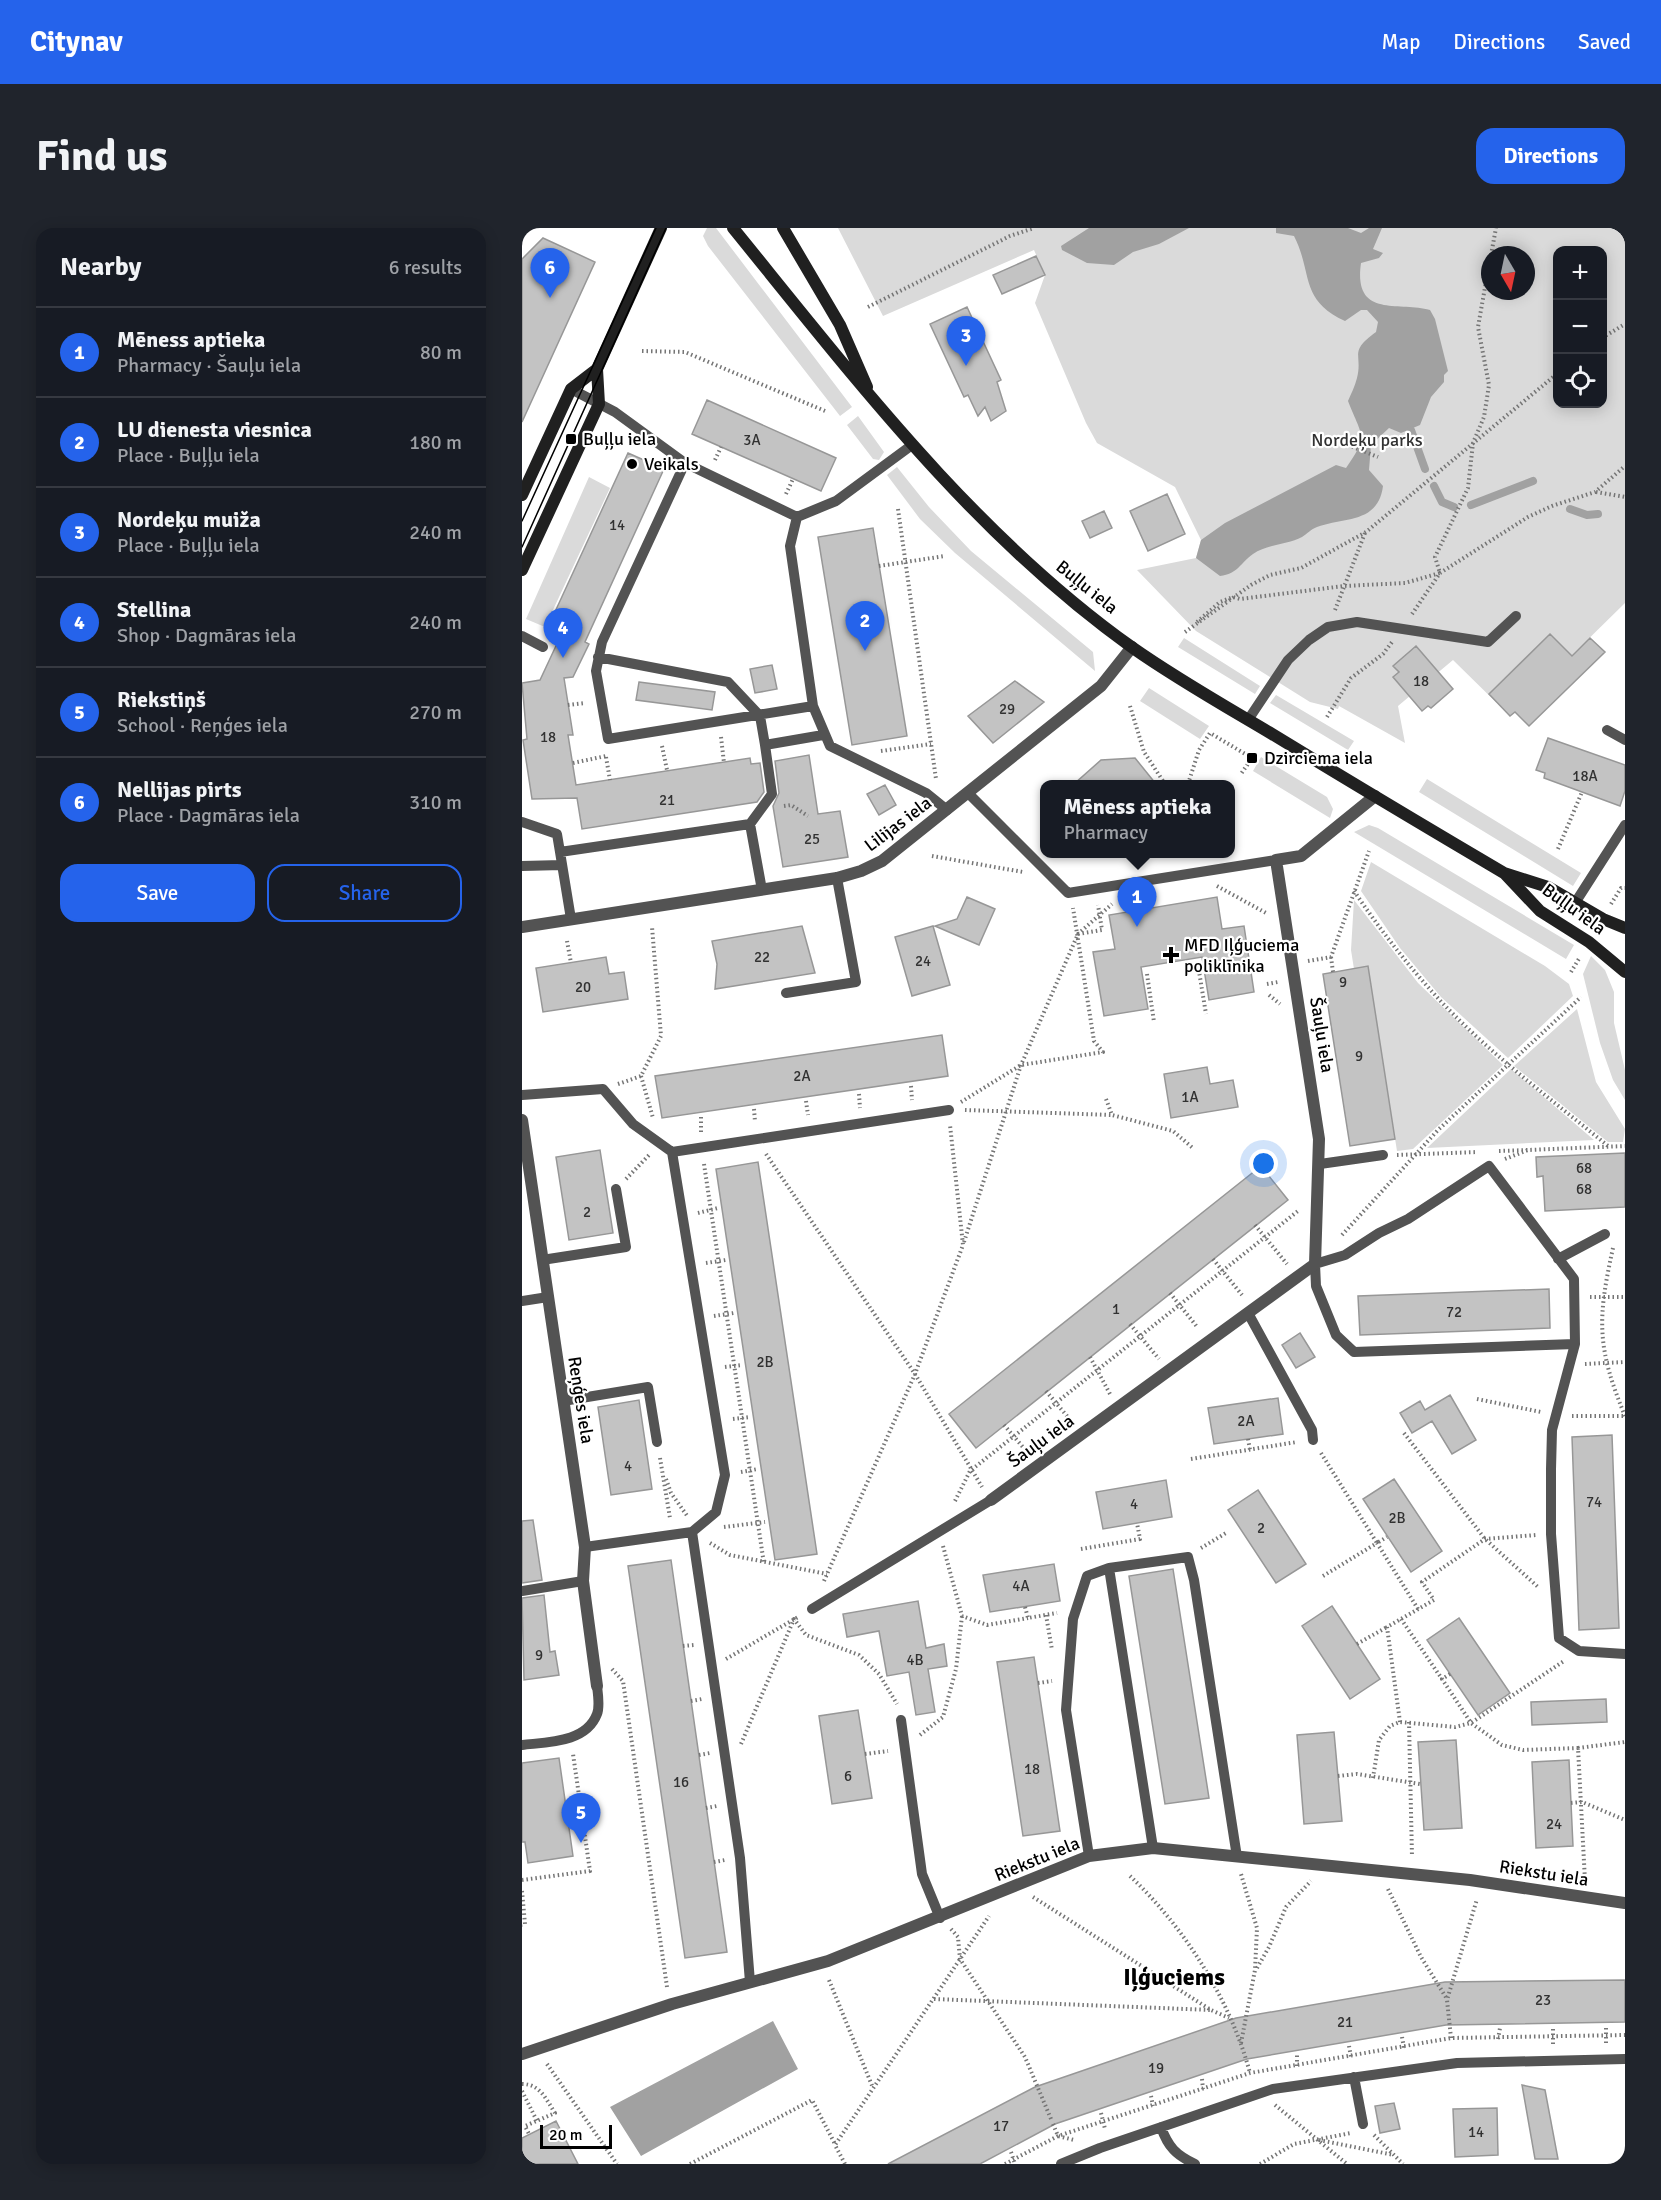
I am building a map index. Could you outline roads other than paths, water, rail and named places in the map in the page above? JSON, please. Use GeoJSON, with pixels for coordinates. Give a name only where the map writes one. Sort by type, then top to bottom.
{"type":"FeatureCollection","features":[{"type":"Feature","properties":{"kind":"street"},"geometry":{"type":"LineString","coordinates":[[522,495],[571,389],[597,369],[662,228]]}},
{"type":"Feature","properties":{"kind":"street","name":"Buļļu iela"},"geometry":{"type":"LineString","coordinates":[[733,228],[874,402],[986,523],[1056,586],[1132,647],[1248,720],[1504,873],[1548,887],[1625,928]]}},
{"type":"Feature","properties":{"kind":"street"},"geometry":{"type":"LineString","coordinates":[[783,228],[840,325],[874,402]]}},
{"type":"Feature","properties":{"kind":"street"},"geometry":{"type":"LineString","coordinates":[[522,570],[599,404],[597,369]]}},
{"type":"Feature","properties":{"kind":"street","name":"Lilijas iela"},"geometry":{"type":"LineString","coordinates":[[522,927],[837,878],[861,872],[882,861],[943,807],[968,794],[1101,686],[1132,647]]}},
{"type":"Feature","properties":{"kind":"street"},"geometry":{"type":"LineString","coordinates":[[1276,860],[1300,856],[1375,796]]}},
{"type":"Feature","properties":{"kind":"street","name":"Šauļu iela"},"geometry":{"type":"LineString","coordinates":[[991,1500],[1315,1264],[1319,1139],[1276,860]]}},
{"type":"Feature","properties":{"kind":"street","name":"Buļļu iela"},"geometry":{"type":"LineString","coordinates":[[1504,873],[1540,911],[1589,942],[1625,972]]}},
{"type":"Feature","properties":{"kind":"street","name":"Reņģes iela"},"geometry":{"type":"LineString","coordinates":[[522,1120],[525,1168],[548,1297],[585,1547],[583,1581],[597,1686]]}},
{"type":"Feature","properties":{"kind":"street","name":"Riekstu iela"},"geometry":{"type":"LineString","coordinates":[[522,2055],[672,2004],[828,1961],[940,1918],[1089,1856],[1153,1848],[1481,1881],[1625,1903]]}},
{"type":"Feature","properties":{"kind":"lane"},"geometry":{"type":"LineString","coordinates":[[571,389],[615,412],[685,463],[797,517],[836,501],[912,445]]}},
{"type":"Feature","properties":{"kind":"lane"},"geometry":{"type":"LineString","coordinates":[[685,463],[602,642],[596,671],[608,739],[813,706]]}},
{"type":"Feature","properties":{"kind":"lane"},"geometry":{"type":"LineString","coordinates":[[797,517],[790,546],[813,706],[823,735],[830,746],[926,792],[943,807]]}},
{"type":"Feature","properties":{"kind":"lane"},"geometry":{"type":"LineString","coordinates":[[1248,720],[1288,660],[1309,640],[1328,627],[1357,622],[1400,631],[1488,642],[1516,616]]}},
{"type":"Feature","properties":{"kind":"lane"},"geometry":{"type":"LineString","coordinates":[[522,636],[543,647]]}},
{"type":"Feature","properties":{"kind":"lane"},"geometry":{"type":"LineString","coordinates":[[560,852],[750,824],[772,794],[760,716],[728,682],[598,657]]}},
{"type":"Feature","properties":{"kind":"lane"},"geometry":{"type":"LineString","coordinates":[[1607,729],[1625,740]]}},
{"type":"Feature","properties":{"kind":"lane"},"geometry":{"type":"LineString","coordinates":[[765,745],[823,735]]}},
{"type":"Feature","properties":{"kind":"lane"},"geometry":{"type":"LineString","coordinates":[[968,794],[1068,893],[1276,860]]}},
{"type":"Feature","properties":{"kind":"lane"},"geometry":{"type":"LineString","coordinates":[[522,822],[557,834],[571,919]]}},
{"type":"Feature","properties":{"kind":"lane"},"geometry":{"type":"LineString","coordinates":[[750,824],[762,890]]}},
{"type":"Feature","properties":{"kind":"lane"},"geometry":{"type":"LineString","coordinates":[[1575,903],[1625,825]]}},
{"type":"Feature","properties":{"kind":"lane"},"geometry":{"type":"LineString","coordinates":[[522,866],[562,865]]}},
{"type":"Feature","properties":{"kind":"lane"},"geometry":{"type":"LineString","coordinates":[[786,993],[856,982],[837,878]]}},
{"type":"Feature","properties":{"kind":"lane"},"geometry":{"type":"LineString","coordinates":[[522,1095],[603,1089],[633,1124],[672,1152],[725,1475],[716,1512],[693,1530],[673,1535],[585,1547]]}},
{"type":"Feature","properties":{"kind":"lane"},"geometry":{"type":"LineString","coordinates":[[672,1152],[949,1110]]}},
{"type":"Feature","properties":{"kind":"lane"},"geometry":{"type":"LineString","coordinates":[[1320,1164],[1383,1155]]}},
{"type":"Feature","properties":{"kind":"lane","name":"Šauļu iela"},"geometry":{"type":"LineString","coordinates":[[1315,1264],[1345,1255],[1379,1233],[1408,1219],[1489,1166],[1558,1259]]}},
{"type":"Feature","properties":{"kind":"lane"},"geometry":{"type":"LineString","coordinates":[[542,1260],[626,1247],[616,1189]]}},
{"type":"Feature","properties":{"kind":"lane"},"geometry":{"type":"LineString","coordinates":[[1605,1234],[1558,1259],[1574,1279],[1575,1344],[1556,1416],[1551,1469],[1551,1534],[1559,1638],[1579,1650],[1625,1654]]}},
{"type":"Feature","properties":{"kind":"lane"},"geometry":{"type":"LineString","coordinates":[[1315,1264],[1316,1286],[1336,1335],[1353,1352],[1575,1344]]}},
{"type":"Feature","properties":{"kind":"lane"},"geometry":{"type":"LineString","coordinates":[[522,1301],[548,1297]]}},
{"type":"Feature","properties":{"kind":"lane"},"geometry":{"type":"LineString","coordinates":[[1251,1311],[1312,1430],[1313,1440]]}},
{"type":"Feature","properties":{"kind":"lane"},"geometry":{"type":"LineString","coordinates":[[563,1401],[648,1388],[657,1442]]}},
{"type":"Feature","properties":{"kind":"lane"},"geometry":{"type":"LineString","coordinates":[[812,1609],[991,1500]]}},
{"type":"Feature","properties":{"kind":"lane"},"geometry":{"type":"LineString","coordinates":[[693,1530],[740,1858],[750,1982]]}},
{"type":"Feature","properties":{"kind":"lane"},"geometry":{"type":"LineString","coordinates":[[1089,1856],[1066,1710],[1076,1610],[1087,1576],[1109,1568],[1188,1557],[1194,1580],[1237,1857]]}},
{"type":"Feature","properties":{"kind":"lane"},"geometry":{"type":"LineString","coordinates":[[1109,1568],[1153,1848]]}},
{"type":"Feature","properties":{"kind":"lane"},"geometry":{"type":"LineString","coordinates":[[522,1591],[583,1581]]}},
{"type":"Feature","properties":{"kind":"lane"},"geometry":{"type":"LineString","coordinates":[[522,1745],[571,1738],[588,1728],[598,1713],[597,1686]]}},
{"type":"Feature","properties":{"kind":"lane"},"geometry":{"type":"LineString","coordinates":[[901,1720],[922,1874],[940,1918]]}},
{"type":"Feature","properties":{"kind":"lane"},"geometry":{"type":"LineString","coordinates":[[1061,2164],[1261,2092],[1457,2063],[1625,2059]]}},
{"type":"Feature","properties":{"kind":"lane"},"geometry":{"type":"LineString","coordinates":[[1354,2077],[1363,2124]]}},
{"type":"Feature","properties":{"kind":"lane"},"geometry":{"type":"LineString","coordinates":[[1161,2127],[1167,2145],[1180,2156],[1195,2164]]}},
{"type":"Feature","properties":{"kind":"waterway"},"geometry":{"type":"LineString","coordinates":[[1411,430],[1425,469]]}},
{"type":"Feature","properties":{"kind":"waterway"},"geometry":{"type":"LineString","coordinates":[[1471,505],[1533,481]]}},
{"type":"Feature","properties":{"kind":"waterway"},"geometry":{"type":"LineString","coordinates":[[1434,486],[1442,502],[1454,507]]}},
{"type":"Feature","properties":{"kind":"waterway"},"geometry":{"type":"LineString","coordinates":[[1570,509],[1587,515],[1598,514]]}},
{"type":"Feature","properties":{"kind":"tram line"},"geometry":{"type":"LineString","coordinates":[[522,521],[656,228]]}},
{"type":"Feature","properties":{"kind":"tram line"},"geometry":{"type":"LineString","coordinates":[[522,547],[666,228]]}},
{"type":"Feature","properties":{"kind":"place","name":"Nellijas pirts"},"geometry":{"type":"Point","coordinates":[550,298]}},
{"type":"Feature","properties":{"kind":"place","name":"Nordeķu muiža"},"geometry":{"type":"Point","coordinates":[966,366]}},
{"type":"Feature","properties":{"kind":"place","name":"Buļļu iela"},"geometry":{"type":"Point","coordinates":[571,439]}},
{"type":"Feature","properties":{"kind":"place","name":"Veikals"},"geometry":{"type":"Point","coordinates":[632,464]}},
{"type":"Feature","properties":{"kind":"place","name":"LU dienesta viesnica"},"geometry":{"type":"Point","coordinates":[865,651]}},
{"type":"Feature","properties":{"kind":"place","name":"Stellina"},"geometry":{"type":"Point","coordinates":[563,658]}},
{"type":"Feature","properties":{"kind":"place","name":"Dzirciema iela"},"geometry":{"type":"Point","coordinates":[1252,758]}},
{"type":"Feature","properties":{"kind":"place","name":"Mēness aptieka"},"geometry":{"type":"Point","coordinates":[1137,927]}},
{"type":"Feature","properties":{"kind":"place","name":"MFD Iļģuciema poliklīnika"},"geometry":{"type":"Point","coordinates":[1171,955]}},
{"type":"Feature","properties":{"kind":"place","name":"Riekstiņš"},"geometry":{"type":"Point","coordinates":[581,1843]}},
{"type":"Feature","properties":{"kind":"district","name":"Iļģuciems"},"geometry":{"type":"Point","coordinates":[1174,1977]}},
{"type":"Feature","properties":{"kind":"park label","name":"Nordeķu parks"},"geometry":{"type":"Point","coordinates":[1367,440]}}]}
